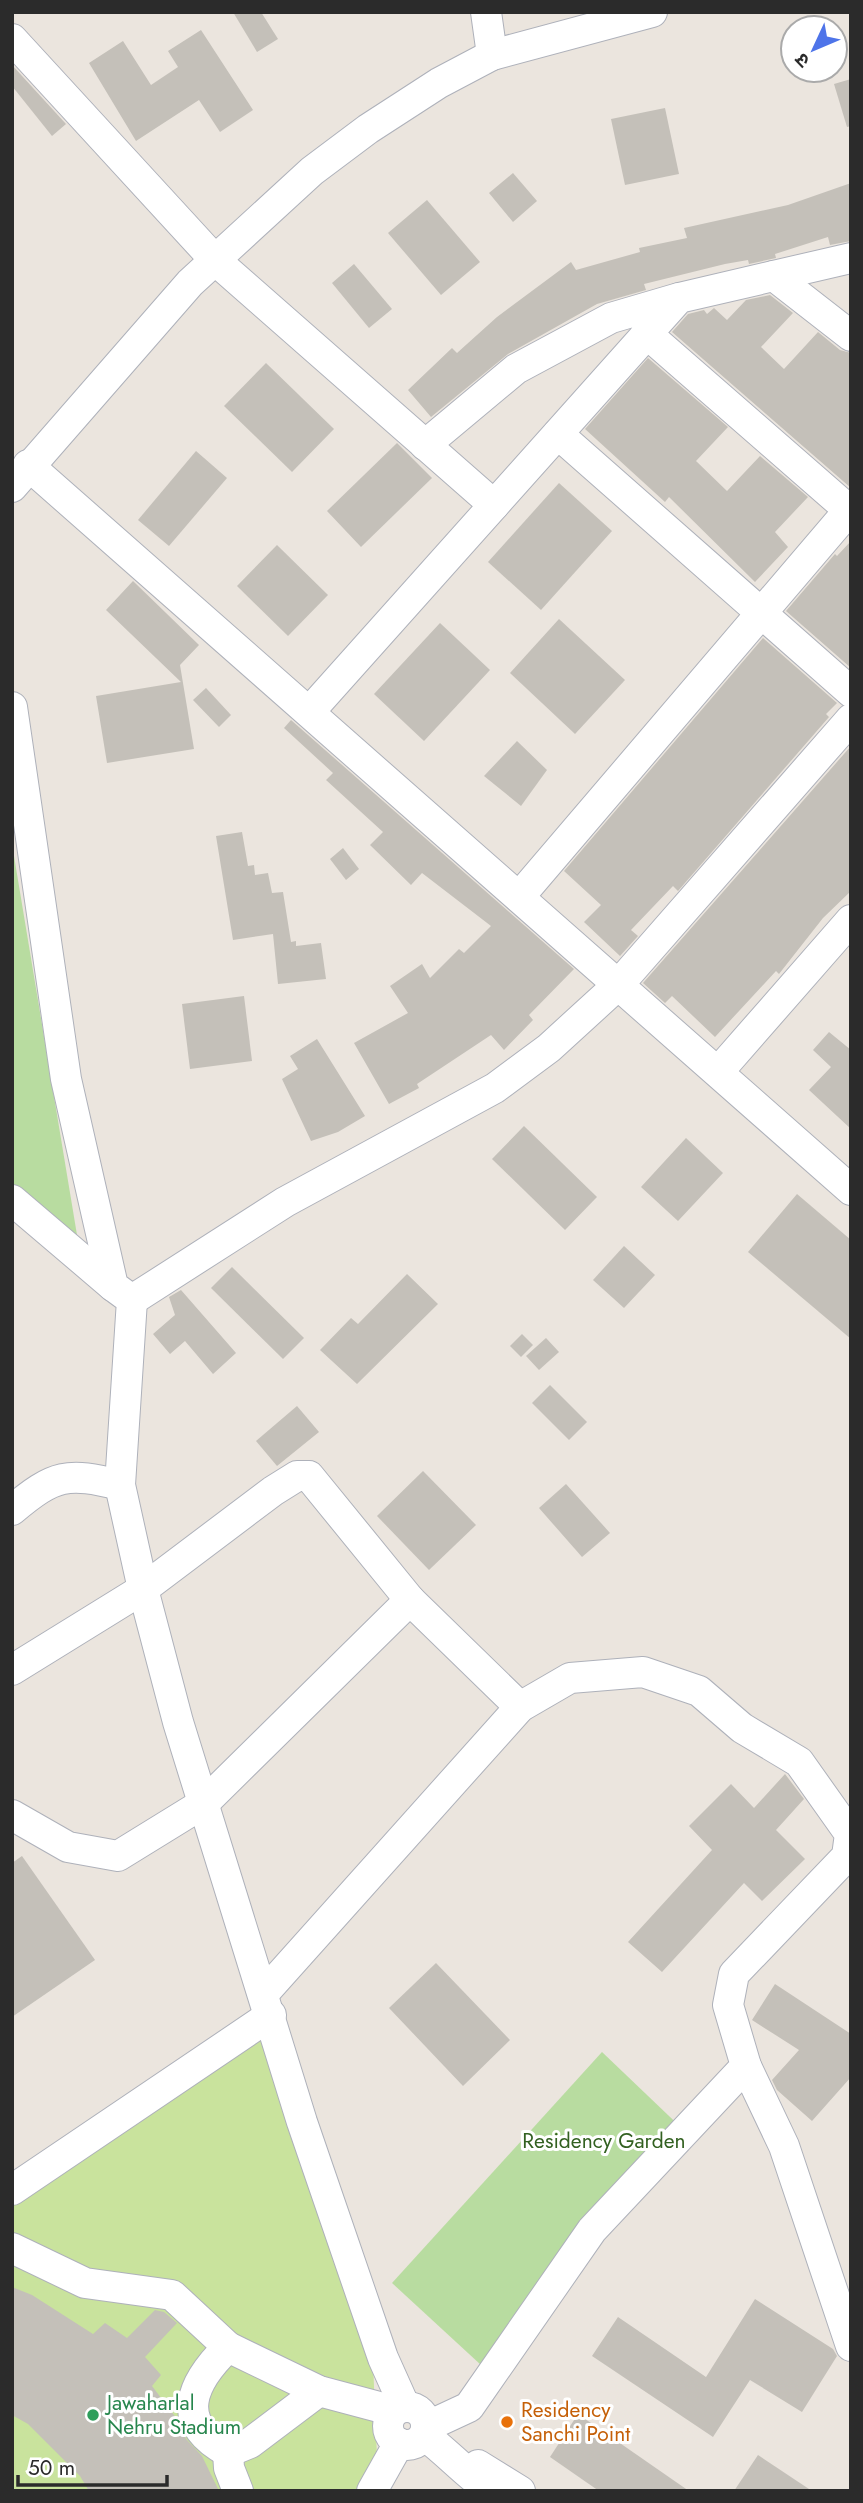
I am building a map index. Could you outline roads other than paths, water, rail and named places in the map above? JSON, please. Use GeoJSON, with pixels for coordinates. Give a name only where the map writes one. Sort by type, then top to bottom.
{"type":"FeatureCollection","features":[{"type":"Feature","properties":{"kind":"street"},"geometry":{"type":"LineString","coordinates":[[486,12],[492,55]]}},
{"type":"Feature","properties":{"kind":"street"},"geometry":{"type":"LineString","coordinates":[[652,12],[492,55],[439,83],[368,129],[312,171],[190,283],[20,476],[310,711],[851,1190]]}},
{"type":"Feature","properties":{"kind":"street"},"geometry":{"type":"LineString","coordinates":[[12,39],[215,260],[494,505]]}},
{"type":"Feature","properties":{"kind":"street"},"geometry":{"type":"LineString","coordinates":[[425,445],[516,369],[611,318],[679,298],[851,258]]}},
{"type":"Feature","properties":{"kind":"street"},"geometry":{"type":"LineString","coordinates":[[774,276],[851,336]]}},
{"type":"Feature","properties":{"kind":"street"},"geometry":{"type":"LineString","coordinates":[[310,711],[679,298]]}},
{"type":"Feature","properties":{"kind":"street"},"geometry":{"type":"LineString","coordinates":[[519,897],[763,615],[850,509],[646,333]]}},
{"type":"Feature","properties":{"kind":"street"},"geometry":{"type":"LineString","coordinates":[[558,433],[851,692]]}},
{"type":"Feature","properties":{"kind":"street"},"geometry":{"type":"LineString","coordinates":[[12,707],[66,1079],[122,1293],[120,1485],[143,1589],[204,1803],[302,2122],[383,2358],[410,2425]]}},
{"type":"Feature","properties":{"kind":"street"},"geometry":{"type":"LineString","coordinates":[[122,1293],[495,1088],[549,1048],[619,984],[851,719]]}},
{"type":"Feature","properties":{"kind":"street"},"geometry":{"type":"LineString","coordinates":[[718,1072],[851,920]]}},
{"type":"Feature","properties":{"kind":"street"},"geometry":{"type":"LineString","coordinates":[[12,1200],[122,1293]]}},
{"type":"Feature","properties":{"kind":"street"},"geometry":{"type":"LineString","coordinates":[[12,1510],[38,1488],[61,1478],[82,1476],[120,1485]]}},
{"type":"Feature","properties":{"kind":"street"},"geometry":{"type":"LineString","coordinates":[[12,1670],[143,1589],[273,1491],[297,1476],[309,1476],[410,1600],[520,1707]]}},
{"type":"Feature","properties":{"kind":"street"},"geometry":{"type":"LineString","coordinates":[[12,1815],[68,1847],[118,1856],[204,1803],[410,1600]]}},
{"type":"Feature","properties":{"kind":"street"},"geometry":{"type":"LineString","coordinates":[[12,2190],[267,2004],[520,1707],[570,1678],[643,1672],[699,1691],[742,1728],[799,1762],[850,1834],[846,1856],[734,1974],[728,2005],[746,2066],[783,2146],[851,2346]]}},
{"type":"Feature","properties":{"kind":"street"},"geometry":{"type":"LineString","coordinates":[[372,2491],[410,2425],[469,2407],[592,2230],[746,2066]]}},
{"type":"Feature","properties":{"kind":"street"},"geometry":{"type":"LineString","coordinates":[[12,2248],[85,2283],[172,2295],[228,2347],[319,2391],[410,2425],[454,2458],[466,2474],[491,2491]]}},
{"type":"Feature","properties":{"kind":"street"},"geometry":{"type":"LineString","coordinates":[[228,2347],[206,2369],[197,2383],[193,2399],[194,2416],[201,2432],[213,2444],[228,2452]]}},
{"type":"Feature","properties":{"kind":"street"},"geometry":{"type":"LineString","coordinates":[[228,2452],[250,2443],[319,2391]]}},
{"type":"Feature","properties":{"kind":"street"},"geometry":{"type":"LineString","coordinates":[[228,2452],[229,2468],[238,2491]]}},
{"type":"Feature","properties":{"kind":"street"},"geometry":{"type":"LineString","coordinates":[[454,2458],[472,2461],[520,2491]]}},
{"type":"Feature","properties":{"kind":"place","name":"Jawaharlal Nehru Stadium"},"geometry":{"type":"Point","coordinates":[93,2415]}},
{"type":"Feature","properties":{"kind":"place","name":"Residency Sanchi Point"},"geometry":{"type":"Point","coordinates":[507,2422]}},
{"type":"Feature","properties":{"kind":"park label","name":"Residency Garden"},"geometry":{"type":"Point","coordinates":[604,2141]}}]}
